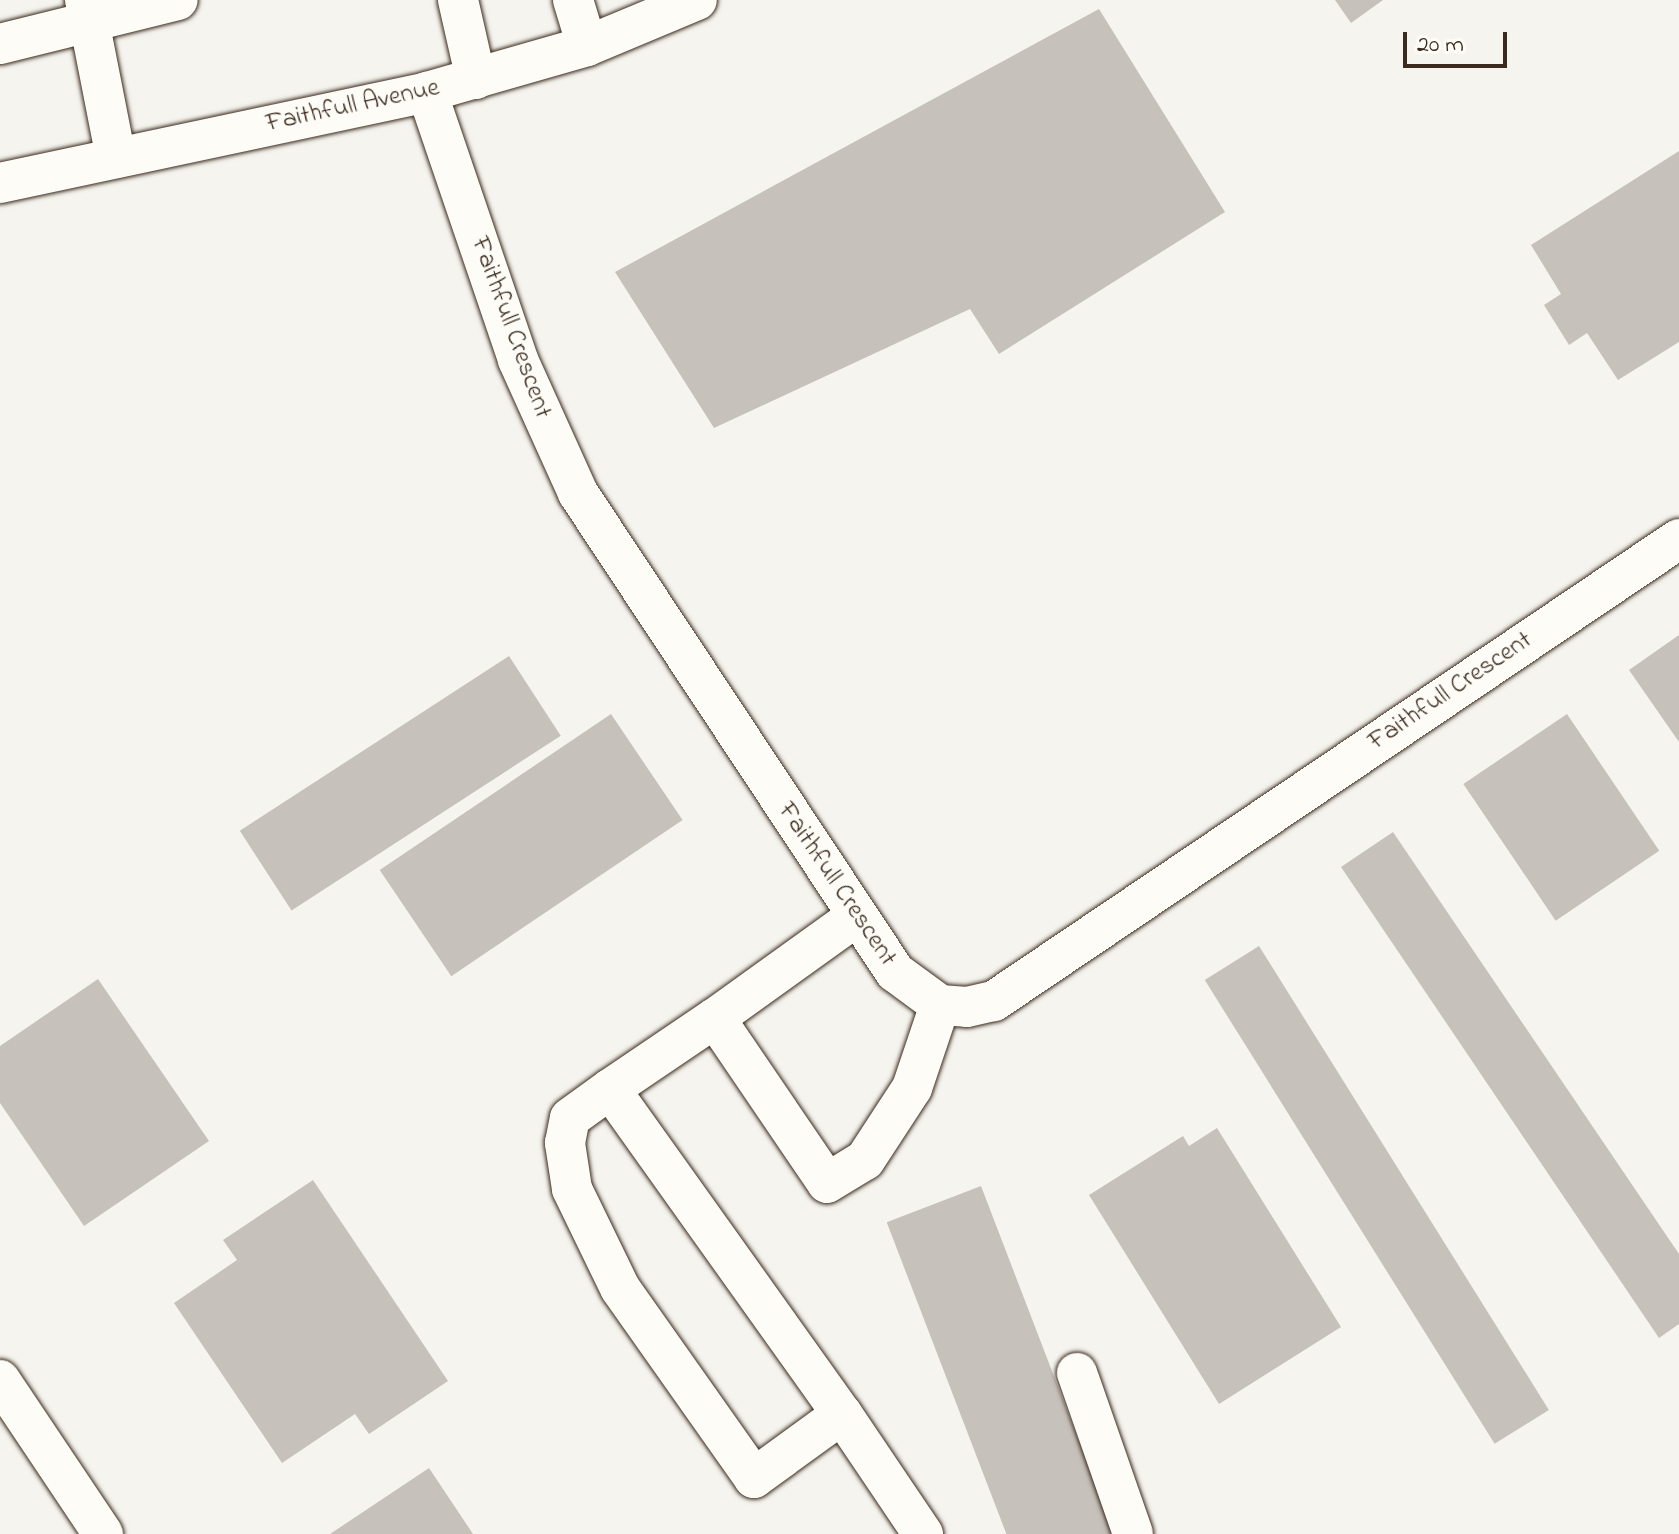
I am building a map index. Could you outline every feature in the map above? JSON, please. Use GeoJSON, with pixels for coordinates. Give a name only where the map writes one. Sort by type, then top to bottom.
{"type":"FeatureCollection","features":[{"type":"Feature","properties":{"kind":"street"},"geometry":{"type":"LineString","coordinates":[[0,44],[87,11],[178,0]]}},
{"type":"Feature","properties":{"kind":"street"},"geometry":{"type":"LineString","coordinates":[[458,0],[476,79]]}},
{"type":"Feature","properties":{"kind":"street"},"geometry":{"type":"LineString","coordinates":[[573,0],[587,46]]}},
{"type":"Feature","properties":{"kind":"street","name":"Faithfull Avenue"},"geometry":{"type":"LineString","coordinates":[[0,183],[427,92],[587,46],[697,0]]}},
{"type":"Feature","properties":{"kind":"street"},"geometry":{"type":"LineString","coordinates":[[87,11],[116,158]]}},
{"type":"Feature","properties":{"kind":"street","name":"Faithfull Crescent"},"geometry":{"type":"LineString","coordinates":[[427,92],[518,360],[578,493],[895,972],[940,1005],[967,1007],[994,1001],[1679,539]]}},
{"type":"Feature","properties":{"kind":"street"},"geometry":{"type":"LineString","coordinates":[[842,1414],[754,1478],[620,1288],[572,1189],[565,1143],[570,1118],[857,916]]}},
{"type":"Feature","properties":{"kind":"street"},"geometry":{"type":"LineString","coordinates":[[715,1018],[827,1183],[865,1160],[912,1088],[940,1005]]}},
{"type":"Feature","properties":{"kind":"street"},"geometry":{"type":"LineString","coordinates":[[610,1089],[842,1414],[923,1534]]}},
{"type":"Feature","properties":{"kind":"street"},"geometry":{"type":"LineString","coordinates":[[1077,1373],[1133,1534]]}},
{"type":"Feature","properties":{"kind":"street"},"geometry":{"type":"LineString","coordinates":[[0,1380],[103,1534]]}},
{"type":"Feature","properties":{"kind":"building"},"geometry":{"type":"Polygon","coordinates":[[[1335,0],[1383,0],[1351,23],[1335,0]]]}},
{"type":"Feature","properties":{"kind":"building"},"geometry":{"type":"Polygon","coordinates":[[[1099,9],[1225,212],[999,354],[970,309],[714,428],[615,272],[1099,9]]]}},
{"type":"Feature","properties":{"kind":"building"},"geometry":{"type":"Polygon","coordinates":[[[1679,151],[1679,342],[1618,380],[1587,333],[1569,345],[1544,305],[1561,294],[1531,245],[1679,151]]]}},
{"type":"Feature","properties":{"kind":"building"},"geometry":{"type":"Polygon","coordinates":[[[1679,635],[1679,742],[1629,670],[1679,635]]]}},
{"type":"Feature","properties":{"kind":"building"},"geometry":{"type":"Polygon","coordinates":[[[509,656],[561,736],[292,911],[240,831],[509,656]]]}},
{"type":"Feature","properties":{"kind":"building"},"geometry":{"type":"Polygon","coordinates":[[[611,714],[683,820],[451,976],[380,870],[611,714]]]}},
{"type":"Feature","properties":{"kind":"building"},"geometry":{"type":"Polygon","coordinates":[[[1567,714],[1659,851],[1556,921],[1463,784],[1567,714]]]}},
{"type":"Feature","properties":{"kind":"building"},"geometry":{"type":"Polygon","coordinates":[[[1393,832],[1679,1254],[1679,1324],[1659,1338],[1341,867],[1393,832]]]}},
{"type":"Feature","properties":{"kind":"building"},"geometry":{"type":"Polygon","coordinates":[[[1259,946],[1549,1410],[1495,1444],[1205,980],[1259,946]]]}},
{"type":"Feature","properties":{"kind":"building"},"geometry":{"type":"Polygon","coordinates":[[[98,979],[209,1141],[84,1226],[0,1103],[0,1046],[98,979]]]}},
{"type":"Feature","properties":{"kind":"building"},"geometry":{"type":"Polygon","coordinates":[[[1217,1128],[1341,1327],[1219,1404],[1089,1195],[1183,1136],[1189,1146],[1217,1128]]]}},
{"type":"Feature","properties":{"kind":"building"},"geometry":{"type":"Polygon","coordinates":[[[313,1180],[448,1381],[369,1434],[355,1414],[282,1463],[174,1303],[237,1260],[223,1240],[313,1180]]]}},
{"type":"Feature","properties":{"kind":"building"},"geometry":{"type":"Polygon","coordinates":[[[981,1186],[1114,1533],[1006,1534],[887,1222],[981,1186]]]}},
{"type":"Feature","properties":{"kind":"building"},"geometry":{"type":"Polygon","coordinates":[[[429,1468],[473,1534],[330,1534],[429,1468]]]}}]}
